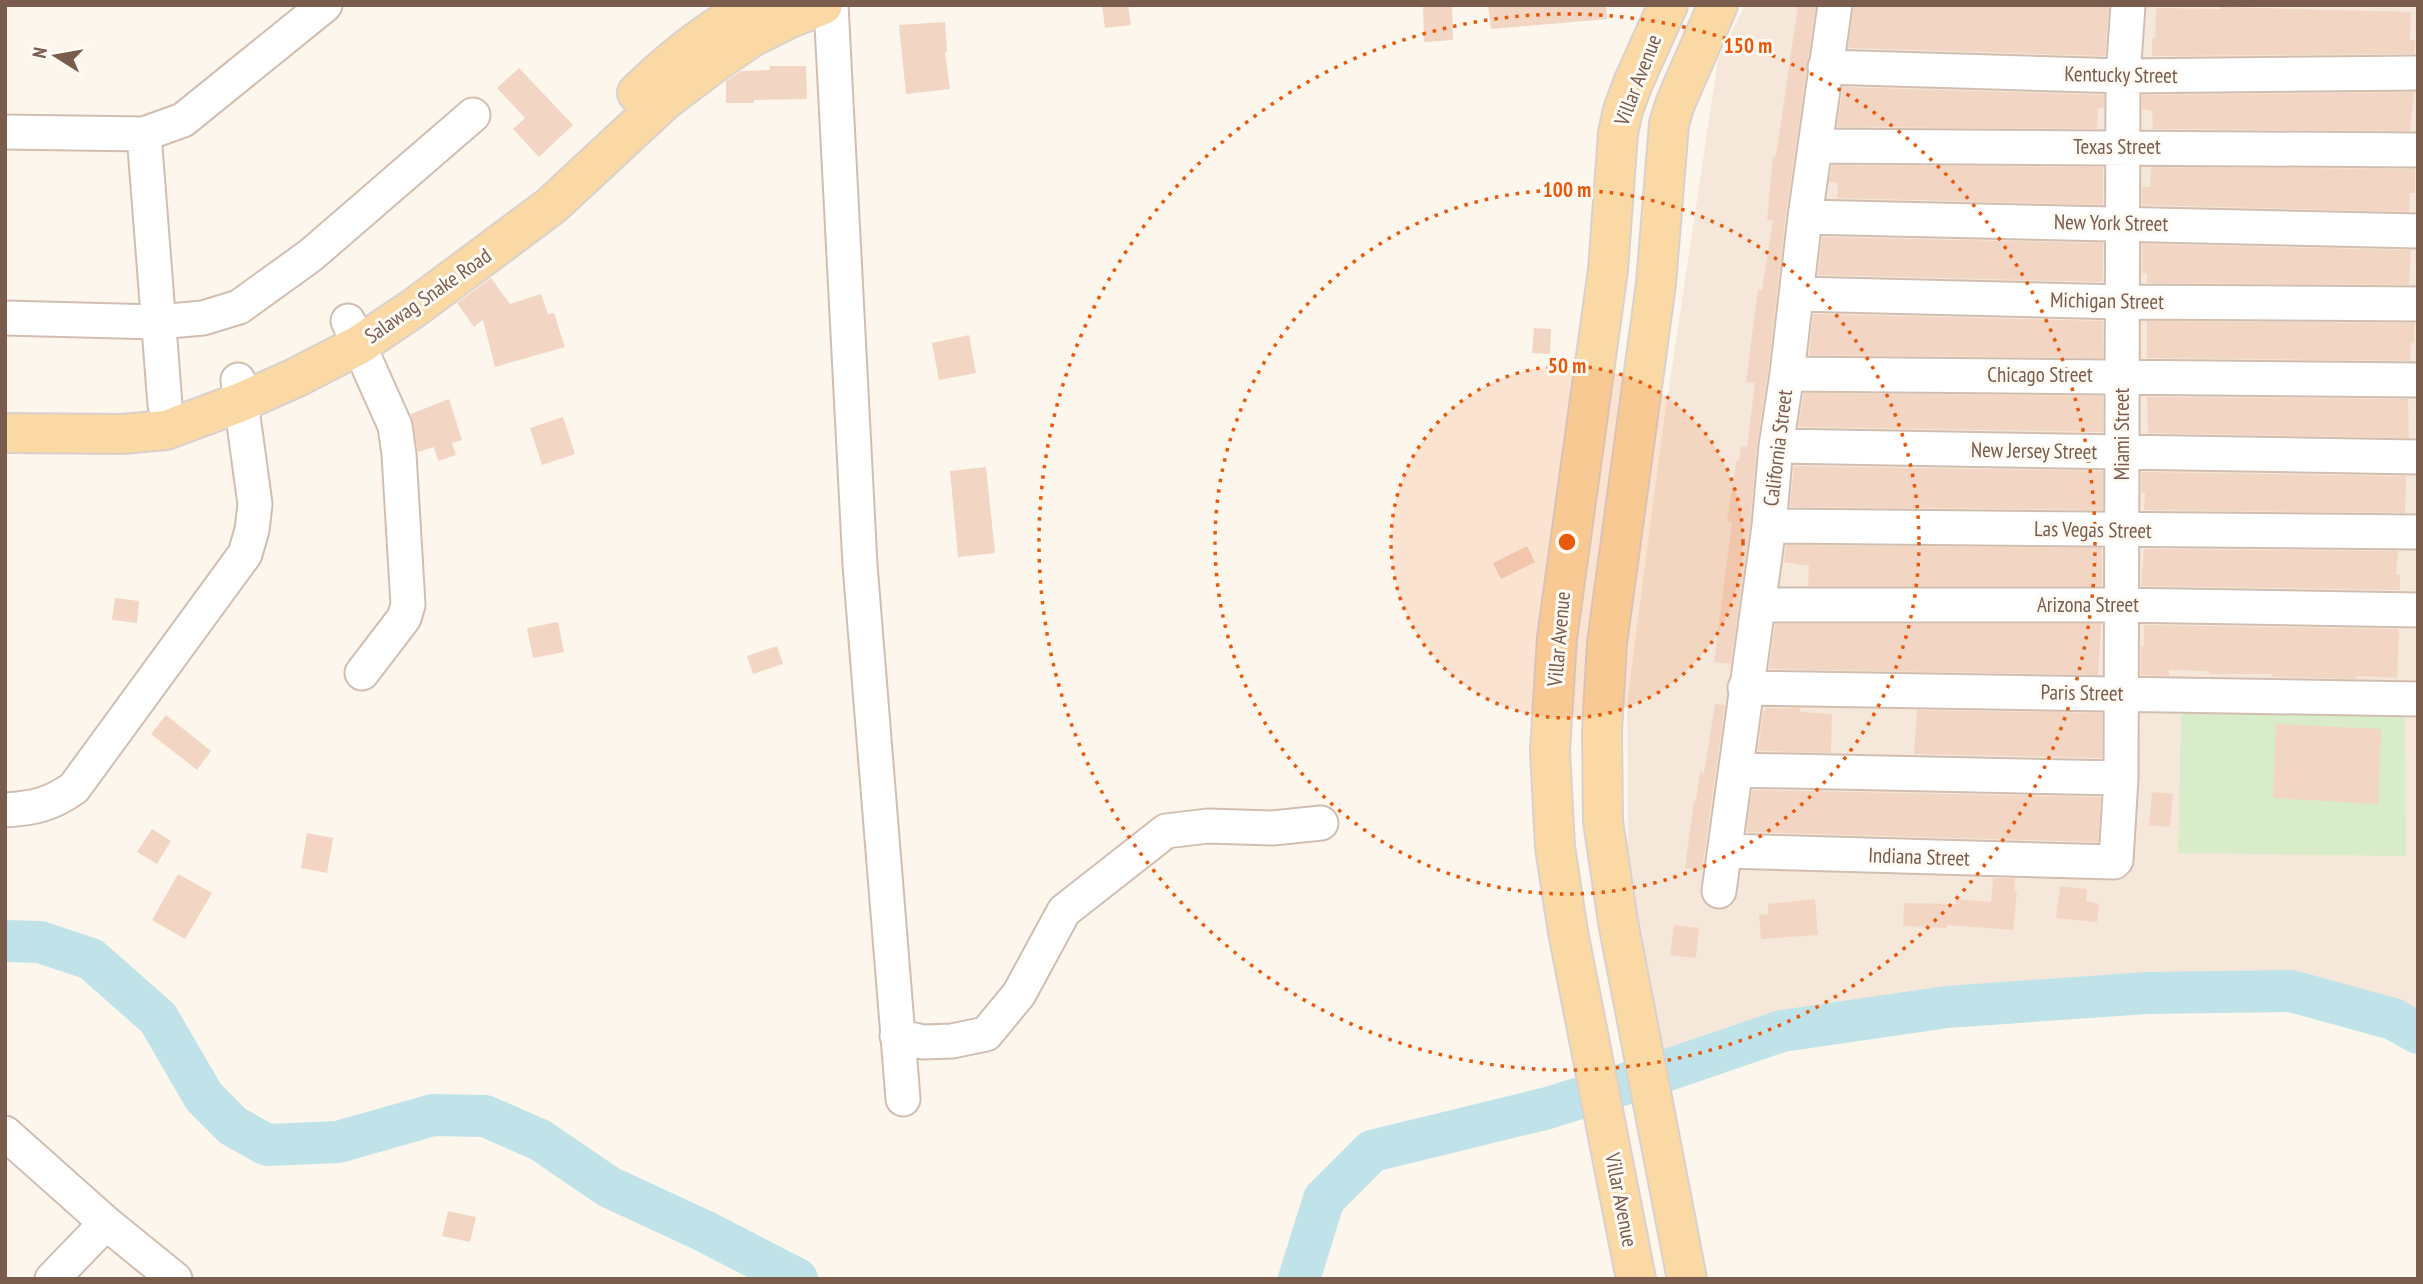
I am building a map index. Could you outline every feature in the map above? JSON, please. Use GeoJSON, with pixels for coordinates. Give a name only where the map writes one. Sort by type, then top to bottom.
{"type":"FeatureCollection","features":[{"type":"Feature","properties":{"kind":"main road","name":"Villar Avenue"},"geometry":{"type":"LineString","coordinates":[[1633,1263],[1568,932],[1555,847],[1550,751],[1557,638],[1608,270],[1618,133],[1629,92],[1668,5]]}},
{"type":"Feature","properties":{"kind":"main road","name":"Villar Avenue"},"geometry":{"type":"LineString","coordinates":[[1687,1279],[1618,922],[1603,821],[1602,731],[1606,643],[1656,284],[1669,124],[1718,5]]}},
{"type":"Feature","properties":{"kind":"main road","name":"Salawag Snake Road"},"geometry":{"type":"LineString","coordinates":[[5,410],[121,411],[240,391],[295,378],[353,333],[414,308],[551,206],[664,102],[788,9]]}},
{"type":"Feature","properties":{"kind":"main road","name":"Salawag Snake Road"},"geometry":{"type":"LineString","coordinates":[[5,433],[122,434],[166,430],[240,391]]}},
{"type":"Feature","properties":{"kind":"street"},"geometry":{"type":"LineString","coordinates":[[5,132],[144,134],[183,120],[325,5]]}},
{"type":"Feature","properties":{"kind":"street"},"geometry":{"type":"LineString","coordinates":[[831,5],[860,565],[903,1100]]}},
{"type":"Feature","properties":{"kind":"street","name":"California Street"},"geometry":{"type":"LineString","coordinates":[[1719,891],[1769,526],[1776,446],[1805,217],[1835,5]]}},
{"type":"Feature","properties":{"kind":"street","name":"Miami Street"},"geometry":{"type":"LineString","coordinates":[[2114,862],[2121,778],[2123,76],[2128,5]]}},
{"type":"Feature","properties":{"kind":"street","name":"Kentucky Street"},"geometry":{"type":"LineString","coordinates":[[1825,67],[2123,76],[2418,74]]}},
{"type":"Feature","properties":{"kind":"street"},"geometry":{"type":"LineString","coordinates":[[5,317],[158,323],[203,318],[239,307],[311,255],[474,115]]}},
{"type":"Feature","properties":{"kind":"street"},"geometry":{"type":"LineString","coordinates":[[144,134],[165,405]]}},
{"type":"Feature","properties":{"kind":"street","name":"Texas Street"},"geometry":{"type":"LineString","coordinates":[[1817,146],[2418,150]]}},
{"type":"Feature","properties":{"kind":"street","name":"New York Street"},"geometry":{"type":"LineString","coordinates":[[1805,217],[2418,231]]}},
{"type":"Feature","properties":{"kind":"street","name":"Michigan Street"},"geometry":{"type":"LineString","coordinates":[[1797,294],[2122,302],[2418,304]]}},
{"type":"Feature","properties":{"kind":"street"},"geometry":{"type":"LineString","coordinates":[[353,333],[395,426],[408,605],[404,618],[362,673]]}},
{"type":"Feature","properties":{"kind":"street","name":"Chicago Street"},"geometry":{"type":"LineString","coordinates":[[1787,374],[2418,380]]}},
{"type":"Feature","properties":{"kind":"street"},"geometry":{"type":"LineString","coordinates":[[5,810],[38,807],[59,799],[74,788],[245,554],[256,505],[240,391]]}},
{"type":"Feature","properties":{"kind":"street","name":"New Jersey Street"},"geometry":{"type":"LineString","coordinates":[[1776,446],[2418,457]]}},
{"type":"Feature","properties":{"kind":"street","name":"Las Vegas Street"},"geometry":{"type":"LineString","coordinates":[[1769,526],[2418,532]]}},
{"type":"Feature","properties":{"kind":"street","name":"Arizona Street"},"geometry":{"type":"LineString","coordinates":[[1758,605],[2121,605],[2418,610]]}},
{"type":"Feature","properties":{"kind":"street","name":"Paris Street"},"geometry":{"type":"LineString","coordinates":[[1745,688],[2418,699]]}},
{"type":"Feature","properties":{"kind":"street"},"geometry":{"type":"LineString","coordinates":[[1737,769],[2121,778]]}},
{"type":"Feature","properties":{"kind":"street"},"geometry":{"type":"LineString","coordinates":[[897,1036],[923,1042],[952,1041],[986,1034],[1019,994],[1064,911],[1166,831],[1208,826],[1273,828],[1321,823]]}},
{"type":"Feature","properties":{"kind":"street","name":"Indiana Street"},"geometry":{"type":"LineString","coordinates":[[1725,851],[2114,862]]}},
{"type":"Feature","properties":{"kind":"street"},"geometry":{"type":"LineString","coordinates":[[5,1133],[106,1223],[175,1279]]}},
{"type":"Feature","properties":{"kind":"street"},"geometry":{"type":"LineString","coordinates":[[52,1279],[106,1223]]}},
{"type":"Feature","properties":{"kind":"shaded area"},"geometry":{"type":"Polygon","coordinates":[[[1745,5],[2418,5],[2418,1033],[2393,1019],[2291,991],[2147,993],[1947,1007],[1782,1031],[1653,1075],[1628,851],[1627,703],[1662,435],[1718,59],[1745,5]]]}},
{"type":"Feature","properties":{"kind":"green space"},"geometry":{"type":"Polygon","coordinates":[[[2405,708],[2406,856],[2178,853],[2181,714],[2405,708]]]}},
{"type":"Feature","properties":{"kind":"building"},"geometry":{"type":"Polygon","coordinates":[[[1102,5],[1128,5],[1131,25],[1105,28],[1102,5]]]}},
{"type":"Feature","properties":{"kind":"building"},"geometry":{"type":"Polygon","coordinates":[[[1423,5],[1452,5],[1453,40],[1424,42],[1423,5]]]}},
{"type":"Feature","properties":{"kind":"building"},"geometry":{"type":"Polygon","coordinates":[[[1488,5],[1606,5],[1607,19],[1491,29],[1488,5]]]}},
{"type":"Feature","properties":{"kind":"building"},"geometry":{"type":"Polygon","coordinates":[[[1798,5],[1816,5],[1786,214],[1731,664],[1714,662],[1732,522],[1727,521],[1736,461],[1739,461],[1741,446],[1747,447],[1755,383],[1746,382],[1758,289],[1762,290],[1773,220],[1767,220],[1773,156],[1776,157],[1798,5]]]}},
{"type":"Feature","properties":{"kind":"building"},"geometry":{"type":"Polygon","coordinates":[[[1854,5],[2109,7],[2105,56],[1848,48],[1854,5]]]}},
{"type":"Feature","properties":{"kind":"building"},"geometry":{"type":"Polygon","coordinates":[[[2156,8],[2411,12],[2410,40],[2415,40],[2414,54],[2152,56],[2156,8]]]}},
{"type":"Feature","properties":{"kind":"building"},"geometry":{"type":"Polygon","coordinates":[[[945,22],[945,53],[950,89],[906,94],[899,25],[945,22]]]}},
{"type":"Feature","properties":{"kind":"building"},"geometry":{"type":"Polygon","coordinates":[[[770,66],[806,66],[807,99],[726,103],[726,81],[741,71],[770,70],[770,66]]]}},
{"type":"Feature","properties":{"kind":"building"},"geometry":{"type":"Polygon","coordinates":[[[519,68],[573,125],[539,157],[513,129],[525,118],[497,88],[519,68]]]}},
{"type":"Feature","properties":{"kind":"building"},"geometry":{"type":"Polygon","coordinates":[[[1843,87],[2104,95],[2104,108],[2098,108],[2097,129],[1837,127],[1843,87]]]}},
{"type":"Feature","properties":{"kind":"building"},"geometry":{"type":"Polygon","coordinates":[[[2414,92],[2410,131],[2153,129],[2152,111],[2142,109],[2142,95],[2414,92]]]}},
{"type":"Feature","properties":{"kind":"building"},"geometry":{"type":"Polygon","coordinates":[[[1832,165],[2103,167],[2103,205],[1837,198],[1838,183],[1829,182],[1832,165]]]}},
{"type":"Feature","properties":{"kind":"building"},"geometry":{"type":"Polygon","coordinates":[[[2151,167],[2415,169],[2415,193],[2410,193],[2409,212],[2142,205],[2142,187],[2150,187],[2151,167]]]}},
{"type":"Feature","properties":{"kind":"building"},"geometry":{"type":"Polygon","coordinates":[[[1822,237],[2103,243],[2103,282],[1818,275],[1822,237]]]}},
{"type":"Feature","properties":{"kind":"building"},"geometry":{"type":"Polygon","coordinates":[[[2142,244],[2411,250],[2409,285],[2147,283],[2147,273],[2142,273],[2142,244]]]}},
{"type":"Feature","properties":{"kind":"building"},"geometry":{"type":"Polygon","coordinates":[[[491,278],[510,304],[541,294],[548,314],[554,313],[565,347],[495,367],[483,320],[474,327],[457,303],[491,278]]]}},
{"type":"Feature","properties":{"kind":"building"},"geometry":{"type":"Polygon","coordinates":[[[1813,314],[2103,321],[2103,358],[1809,355],[1813,314]]]}},
{"type":"Feature","properties":{"kind":"building"},"geometry":{"type":"Polygon","coordinates":[[[2147,321],[2414,323],[2414,343],[2411,343],[2410,361],[2147,358],[2147,321]]]}},
{"type":"Feature","properties":{"kind":"building"},"geometry":{"type":"Polygon","coordinates":[[[1534,328],[1551,329],[1550,354],[1532,353],[1534,328]]]}},
{"type":"Feature","properties":{"kind":"building"},"geometry":{"type":"Polygon","coordinates":[[[969,335],[976,373],[939,380],[932,343],[969,335]]]}},
{"type":"Feature","properties":{"kind":"building"},"geometry":{"type":"Polygon","coordinates":[[[1804,393],[2103,396],[2103,432],[1798,427],[1804,393]]]}},
{"type":"Feature","properties":{"kind":"building"},"geometry":{"type":"Polygon","coordinates":[[[2147,397],[2408,399],[2409,438],[2148,433],[2147,397]]]}},
{"type":"Feature","properties":{"kind":"building"},"geometry":{"type":"Polygon","coordinates":[[[449,399],[462,440],[452,443],[456,455],[438,461],[434,447],[418,452],[411,414],[449,399]]]}},
{"type":"Feature","properties":{"kind":"building"},"geometry":{"type":"Polygon","coordinates":[[[563,417],[575,454],[542,465],[530,428],[563,417]]]}},
{"type":"Feature","properties":{"kind":"building"},"geometry":{"type":"Polygon","coordinates":[[[1794,466],[2103,471],[2103,510],[1790,507],[1794,466]]]}},
{"type":"Feature","properties":{"kind":"building"},"geometry":{"type":"Polygon","coordinates":[[[986,467],[995,553],[958,557],[950,471],[986,467]]]}},
{"type":"Feature","properties":{"kind":"building"},"geometry":{"type":"Polygon","coordinates":[[[2141,472],[2406,476],[2405,513],[2144,510],[2145,493],[2141,493],[2141,472]]]}},
{"type":"Feature","properties":{"kind":"building"},"geometry":{"type":"Polygon","coordinates":[[[1786,545],[2102,548],[2102,586],[1808,586],[1809,566],[1784,562],[1786,545]]]}},
{"type":"Feature","properties":{"kind":"building"},"geometry":{"type":"Polygon","coordinates":[[[1527,546],[1535,562],[1501,579],[1493,563],[1527,546]]]}},
{"type":"Feature","properties":{"kind":"building"},"geometry":{"type":"Polygon","coordinates":[[[2144,549],[2398,551],[2396,574],[2400,575],[2400,590],[2141,586],[2144,549]]]}},
{"type":"Feature","properties":{"kind":"building"},"geometry":{"type":"Polygon","coordinates":[[[115,598],[139,601],[137,623],[112,620],[115,598]]]}},
{"type":"Feature","properties":{"kind":"building"},"geometry":{"type":"Polygon","coordinates":[[[558,622],[564,652],[533,658],[527,628],[558,622]]]}},
{"type":"Feature","properties":{"kind":"building"},"geometry":{"type":"Polygon","coordinates":[[[1775,624],[2101,624],[2098,675],[1769,669],[1775,624]]]}},
{"type":"Feature","properties":{"kind":"building"},"geometry":{"type":"Polygon","coordinates":[[[2144,625],[2399,629],[2397,678],[2272,677],[2272,674],[2209,674],[2209,671],[2169,670],[2169,676],[2141,675],[2144,625]]]}},
{"type":"Feature","properties":{"kind":"building"},"geometry":{"type":"Polygon","coordinates":[[[777,646],[783,664],[753,674],[747,656],[777,646]]]}},
{"type":"Feature","properties":{"kind":"building"},"geometry":{"type":"Polygon","coordinates":[[[1715,704],[1725,705],[1702,870],[1685,868],[1694,801],[1700,772],[1704,773],[1715,704]]]}},
{"type":"Feature","properties":{"kind":"building"},"geometry":{"type":"Polygon","coordinates":[[[1766,708],[1800,708],[1800,712],[1832,714],[1831,753],[1758,751],[1763,711],[1766,708]]]}},
{"type":"Feature","properties":{"kind":"building"},"geometry":{"type":"Polygon","coordinates":[[[1917,710],[2102,713],[2102,758],[1914,754],[1917,710]]]}},
{"type":"Feature","properties":{"kind":"building"},"geometry":{"type":"Polygon","coordinates":[[[166,715],[211,751],[197,770],[151,734],[166,715]]]}},
{"type":"Feature","properties":{"kind":"building"},"geometry":{"type":"Polygon","coordinates":[[[2276,724],[2381,729],[2378,804],[2273,798],[2276,724]]]}},
{"type":"Feature","properties":{"kind":"building"},"geometry":{"type":"Polygon","coordinates":[[[1752,790],[2101,797],[2098,842],[1746,832],[1752,790]]]}},
{"type":"Feature","properties":{"kind":"building"},"geometry":{"type":"Polygon","coordinates":[[[2152,792],[2173,794],[2170,827],[2149,825],[2152,792]]]}},
{"type":"Feature","properties":{"kind":"building"},"geometry":{"type":"Polygon","coordinates":[[[152,829],[171,841],[157,864],[137,852],[152,829]]]}},
{"type":"Feature","properties":{"kind":"building"},"geometry":{"type":"Polygon","coordinates":[[[307,833],[333,838],[327,873],[301,868],[307,833]]]}},
{"type":"Feature","properties":{"kind":"building"},"geometry":{"type":"Polygon","coordinates":[[[178,874],[212,893],[185,939],[152,920],[178,874]]]}},
{"type":"Feature","properties":{"kind":"building"},"geometry":{"type":"Polygon","coordinates":[[[1993,878],[2015,878],[2014,891],[2017,892],[2013,930],[1947,925],[1947,928],[1903,926],[1904,903],[1956,904],[1956,899],[1991,902],[1993,878]]]}},
{"type":"Feature","properties":{"kind":"building"},"geometry":{"type":"Polygon","coordinates":[[[2060,886],[2087,889],[2086,901],[2099,904],[2097,922],[2056,918],[2060,886]]]}},
{"type":"Feature","properties":{"kind":"building"},"geometry":{"type":"Polygon","coordinates":[[[1815,899],[1818,935],[1761,939],[1759,915],[1768,914],[1768,904],[1815,899]]]}},
{"type":"Feature","properties":{"kind":"building"},"geometry":{"type":"Polygon","coordinates":[[[1674,925],[1699,928],[1696,958],[1670,955],[1674,925]]]}},
{"type":"Feature","properties":{"kind":"building"},"geometry":{"type":"Polygon","coordinates":[[[448,1211],[476,1217],[470,1242],[442,1236],[448,1211]]]}},
{"type":"Feature","properties":{"kind":"waterway"},"geometry":{"type":"LineString","coordinates":[[5,941],[40,942],[91,959],[158,1018],[204,1097],[233,1126],[267,1145],[338,1142],[433,1115],[485,1116],[540,1140],[609,1187],[702,1230],[797,1279]]}},
{"type":"Feature","properties":{"kind":"waterway"},"geometry":{"type":"LineString","coordinates":[[1299,1279],[1324,1199],[1372,1151],[1548,1108],[1782,1031],[1947,1007],[2147,993],[2291,991],[2393,1019],[2418,1033]]}}]}
